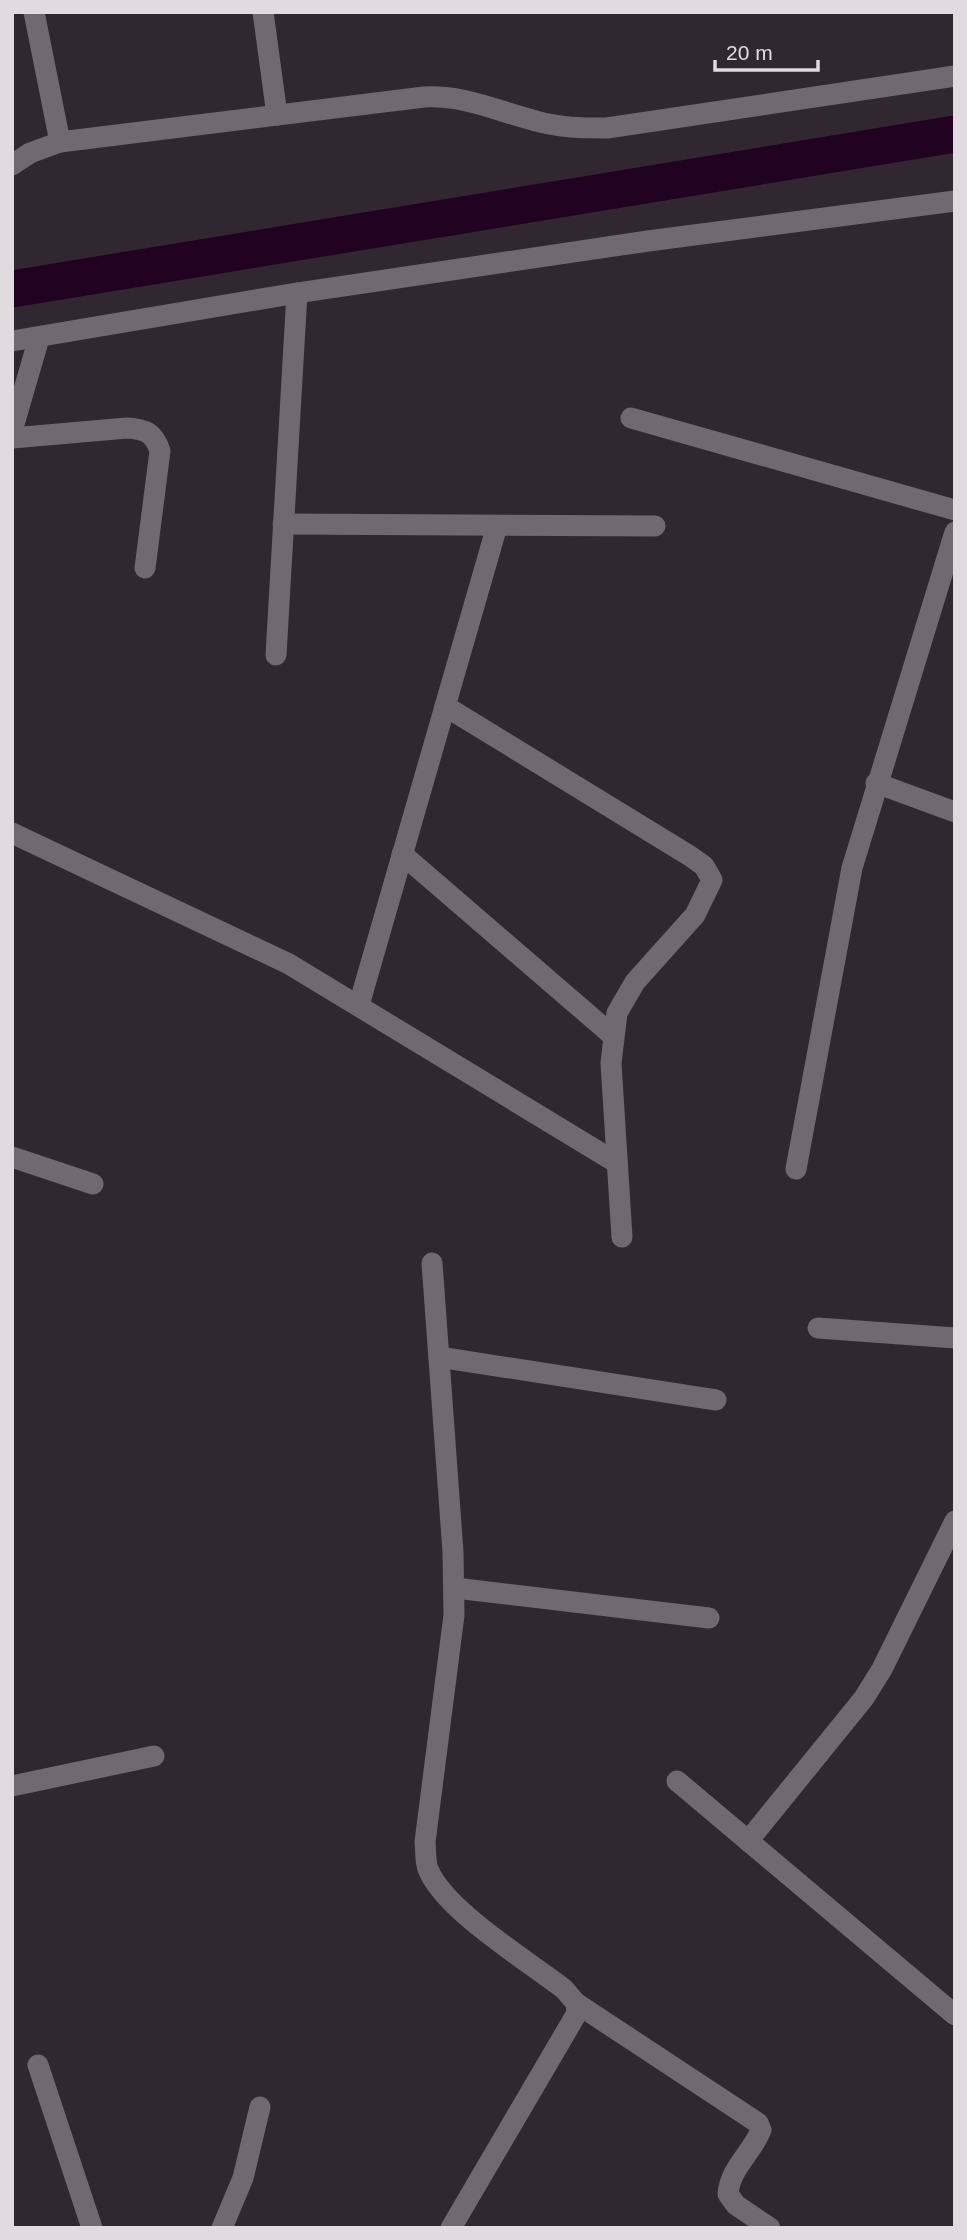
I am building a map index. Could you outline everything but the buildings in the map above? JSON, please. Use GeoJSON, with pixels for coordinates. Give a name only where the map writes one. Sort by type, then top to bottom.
{"type":"FeatureCollection","features":[{"type":"Feature","properties":{"kind":"street"},"geometry":{"type":"LineString","coordinates":[[34,12],[60,142]]}},
{"type":"Feature","properties":{"kind":"street"},"geometry":{"type":"LineString","coordinates":[[263,12],[277,115]]}},
{"type":"Feature","properties":{"kind":"street"},"geometry":{"type":"LineString","coordinates":[[12,165],[30,153],[60,142],[447,96],[569,128],[607,128],[955,76]]}},
{"type":"Feature","properties":{"kind":"street"},"geometry":{"type":"LineString","coordinates":[[12,341],[297,293],[648,241],[955,201]]}},
{"type":"Feature","properties":{"kind":"street"},"geometry":{"type":"LineString","coordinates":[[276,655],[297,293]]}},
{"type":"Feature","properties":{"kind":"street"},"geometry":{"type":"LineString","coordinates":[[12,431],[39,338]]}},
{"type":"Feature","properties":{"kind":"street"},"geometry":{"type":"LineString","coordinates":[[631,418],[955,510]]}},
{"type":"Feature","properties":{"kind":"street"},"geometry":{"type":"LineString","coordinates":[[12,438],[127,428],[145,429],[155,438],[160,451],[145,568]]}},
{"type":"Feature","properties":{"kind":"street"},"geometry":{"type":"LineString","coordinates":[[283,524],[655,526]]}},
{"type":"Feature","properties":{"kind":"street"},"geometry":{"type":"LineString","coordinates":[[359,1005],[497,526]]}},
{"type":"Feature","properties":{"kind":"street"},"geometry":{"type":"LineString","coordinates":[[796,1169],[852,868],[955,532]]}},
{"type":"Feature","properties":{"kind":"street"},"geometry":{"type":"LineString","coordinates":[[445,706],[690,856],[704,866],[712,880],[695,915],[635,982],[617,1013],[612,1035],[622,1237]]}},
{"type":"Feature","properties":{"kind":"street"},"geometry":{"type":"LineString","coordinates":[[876,783],[955,812]]}},
{"type":"Feature","properties":{"kind":"street"},"geometry":{"type":"LineString","coordinates":[[12,833],[289,964],[617,1163]]}},
{"type":"Feature","properties":{"kind":"street"},"geometry":{"type":"LineString","coordinates":[[402,854],[612,1035]]}},
{"type":"Feature","properties":{"kind":"street"},"geometry":{"type":"LineString","coordinates":[[12,1157],[93,1184]]}},
{"type":"Feature","properties":{"kind":"street"},"geometry":{"type":"LineString","coordinates":[[432,1263],[454,1588],[452,1655],[425,1842],[427,1867],[442,1892],[564,1989],[576,2003],[758,2123],[761,2130],[757,2140],[733,2173],[728,2194],[736,2205],[770,2228]]}},
{"type":"Feature","properties":{"kind":"street"},"geometry":{"type":"LineString","coordinates":[[818,1328],[955,1338]]}},
{"type":"Feature","properties":{"kind":"street"},"geometry":{"type":"LineString","coordinates":[[439,1357],[716,1399]]}},
{"type":"Feature","properties":{"kind":"street"},"geometry":{"type":"LineString","coordinates":[[748,1841],[864,1698],[882,1669],[955,1521]]}},
{"type":"Feature","properties":{"kind":"street"},"geometry":{"type":"LineString","coordinates":[[454,1588],[709,1618]]}},
{"type":"Feature","properties":{"kind":"street"},"geometry":{"type":"LineString","coordinates":[[12,1786],[154,1756]]}},
{"type":"Feature","properties":{"kind":"street"},"geometry":{"type":"LineString","coordinates":[[677,1781],[955,2015]]}},
{"type":"Feature","properties":{"kind":"street"},"geometry":{"type":"LineString","coordinates":[[451,2228],[570,2029],[577,2013],[576,2003]]}},
{"type":"Feature","properties":{"kind":"street"},"geometry":{"type":"LineString","coordinates":[[38,2065],[92,2228]]}},
{"type":"Feature","properties":{"kind":"street"},"geometry":{"type":"LineString","coordinates":[[222,2228],[243,2178],[260,2107]]}},
{"type":"Feature","properties":{"kind":"waterway"},"geometry":{"type":"LineString","coordinates":[[12,289],[955,134]]}}]}
